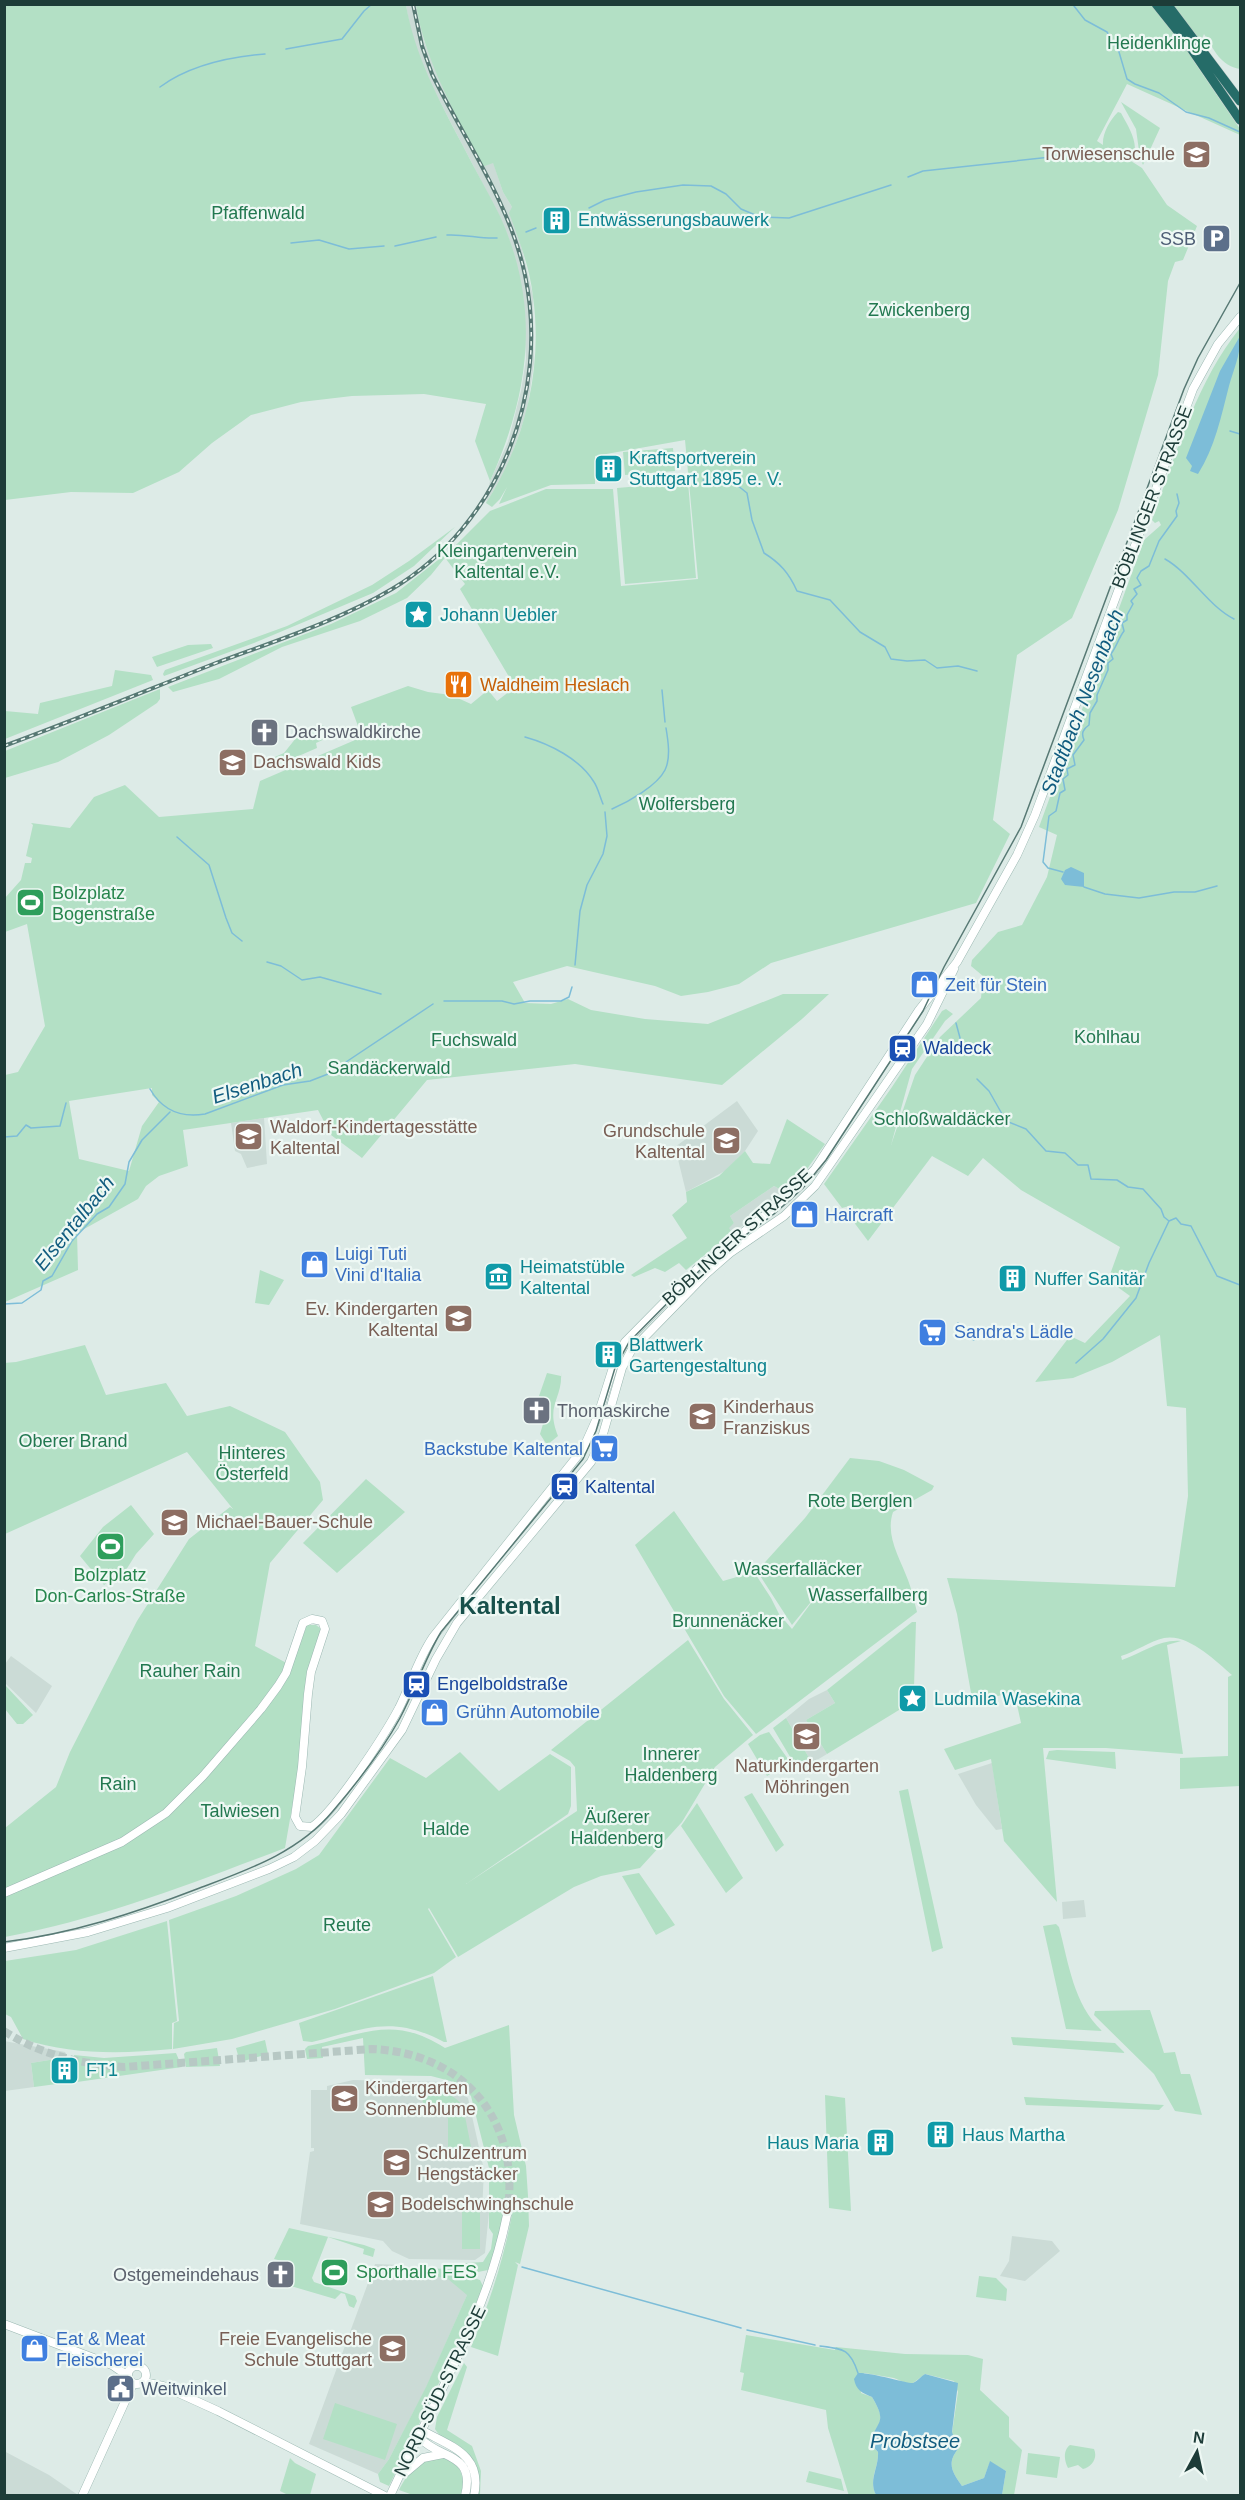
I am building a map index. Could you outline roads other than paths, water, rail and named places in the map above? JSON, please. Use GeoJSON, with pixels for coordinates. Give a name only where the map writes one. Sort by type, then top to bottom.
{"type":"FeatureCollection","features":[{"type":"Feature","properties":{"kind":"highway"},"geometry":{"type":"LineString","coordinates":[[1156,4],[1240,120]]}},
{"type":"Feature","properties":{"kind":"highway"},"geometry":{"type":"LineString","coordinates":[[1167,4],[1240,101]]}},
{"type":"Feature","properties":{"kind":"main road","name":"BÖBLINGER STRASSE"},"geometry":{"type":"LineString","coordinates":[[4,1948],[55,1940],[145,1915],[220,1889],[294,1857],[320,1837],[341,1814],[402,1730],[424,1682],[457,1623],[591,1462],[601,1441],[622,1368],[631,1351],[706,1274],[730,1253],[784,1216],[815,1186],[927,1024],[957,962],[1017,855],[1035,815],[1193,389],[1218,344],[1240,316]]}},
{"type":"Feature","properties":{"kind":"main road","name":"BÖBLINGER STRASSE"},"geometry":{"type":"LineString","coordinates":[[1017,855],[1023,849],[1039,817],[1186,415],[1209,366],[1240,322]]}},
{"type":"Feature","properties":{"kind":"main road","name":"BÖBLINGER STRASSE"},"geometry":{"type":"LineString","coordinates":[[4,1893],[122,1842],[166,1813],[203,1776],[261,1709],[286,1673],[303,1623],[312,1619],[322,1621],[325,1629],[311,1672],[295,1817],[300,1826],[306,1827],[319,1822],[383,1734],[399,1707],[417,1664],[433,1637],[576,1459],[592,1431],[612,1366],[625,1342],[700,1266],[806,1180],[825,1156],[919,1010],[957,962]]}},
{"type":"Feature","properties":{"kind":"main road","name":"NORD-SÜD-STRASSE"},"geometry":{"type":"LineString","coordinates":[[390,2496],[459,2359],[488,2290],[507,2216]]}},
{"type":"Feature","properties":{"kind":"main road"},"geometry":{"type":"LineString","coordinates":[[4,2324],[112,2365],[128,2376],[134,2384]]}},
{"type":"Feature","properties":{"kind":"main road"},"geometry":{"type":"LineString","coordinates":[[112,2365],[141,2367],[163,2386]]}},
{"type":"Feature","properties":{"kind":"main road"},"geometry":{"type":"LineString","coordinates":[[128,2376],[133,2367]]}},
{"type":"Feature","properties":{"kind":"main road"},"geometry":{"type":"LineString","coordinates":[[144,2382],[147,2373]]}},
{"type":"Feature","properties":{"kind":"main road"},"geometry":{"type":"LineString","coordinates":[[134,2384],[144,2382],[163,2386],[386,2496]]}},
{"type":"Feature","properties":{"kind":"main road"},"geometry":{"type":"LineString","coordinates":[[82,2496],[134,2384]]}},
{"type":"Feature","properties":{"kind":"main road"},"geometry":{"type":"LineString","coordinates":[[421,2434],[426,2444],[458,2460],[466,2471],[468,2482],[465,2496]]}},
{"type":"Feature","properties":{"kind":"main road"},"geometry":{"type":"LineString","coordinates":[[421,2434],[461,2452],[469,2459],[476,2475],[474,2496]]}},
{"type":"Feature","properties":{"kind":"main road"},"geometry":{"type":"LineString","coordinates":[[397,2480],[423,2458],[435,2454],[447,2454]]}},
{"type":"Feature","properties":{"kind":"water"},"geometry":{"type":"Polygon","coordinates":[[[1240,336],[1238,355],[1217,431],[1198,474],[1190,471],[1192,466],[1186,458],[1220,371],[1240,336]]]}},
{"type":"Feature","properties":{"kind":"water"},"geometry":{"type":"Polygon","coordinates":[[[1071,867],[1084,873],[1084,887],[1065,885],[1061,879],[1065,870],[1071,867]]]}},
{"type":"Feature","properties":{"kind":"water","name":"Probstsee"},"geometry":{"type":"Polygon","coordinates":[[[858,2373],[913,2383],[925,2374],[958,2383],[952,2432],[958,2449],[952,2459],[952,2468],[962,2486],[984,2478],[990,2461],[1006,2471],[1002,2495],[876,2495],[873,2479],[878,2452],[870,2443],[880,2417],[872,2397],[856,2386],[854,2379],[858,2373]]]}},
{"type":"Feature","properties":{"kind":"waterway"},"geometry":{"type":"LineString","coordinates":[[286,49],[342,39],[372,4]]}},
{"type":"Feature","properties":{"kind":"waterway","name":"Heidenklinge"},"geometry":{"type":"LineString","coordinates":[[1074,6],[1085,20],[1107,32],[1119,52],[1127,79],[1159,93],[1186,112],[1209,118],[1240,132]]}},
{"type":"Feature","properties":{"kind":"waterway"},"geometry":{"type":"LineString","coordinates":[[160,87],[184,73],[210,63],[265,54]]}},
{"type":"Feature","properties":{"kind":"waterway"},"geometry":{"type":"LineString","coordinates":[[908,177],[923,171],[1088,153]]}},
{"type":"Feature","properties":{"kind":"waterway"},"geometry":{"type":"LineString","coordinates":[[589,208],[605,200],[636,192],[683,185],[711,186],[726,194],[741,209],[760,217],[789,218],[891,185]]}},
{"type":"Feature","properties":{"kind":"waterway"},"geometry":{"type":"LineString","coordinates":[[526,232],[536,228]]}},
{"type":"Feature","properties":{"kind":"waterway"},"geometry":{"type":"LineString","coordinates":[[447,235],[497,238]]}},
{"type":"Feature","properties":{"kind":"waterway"},"geometry":{"type":"LineString","coordinates":[[395,246],[436,237]]}},
{"type":"Feature","properties":{"kind":"waterway"},"geometry":{"type":"LineString","coordinates":[[291,243],[319,240],[349,249],[384,246]]}},
{"type":"Feature","properties":{"kind":"waterway"},"geometry":{"type":"LineString","coordinates":[[1230,431],[1240,434]]}},
{"type":"Feature","properties":{"kind":"waterway"},"geometry":{"type":"LineString","coordinates":[[703,480],[732,481],[747,493],[752,520],[764,553],[784,569],[797,591],[830,600],[860,632],[885,647],[891,659],[925,660],[937,668],[958,666],[977,671]]}},
{"type":"Feature","properties":{"kind":"waterway","name":"Stadtbach Nesenbach"},"geometry":{"type":"LineString","coordinates":[[1063,872],[1048,868],[1043,862],[1049,816],[1056,811],[1060,793],[1065,790],[1063,779],[1068,775],[1067,769],[1075,765],[1073,755],[1084,740],[1083,731],[1089,725],[1090,713],[1097,701],[1097,695],[1108,670],[1108,663],[1113,659],[1111,654],[1124,631],[1122,623],[1127,620],[1133,604],[1131,601],[1137,594],[1134,589],[1141,585],[1137,578],[1141,571],[1149,566],[1159,541],[1177,516],[1179,503],[1177,494]]}},
{"type":"Feature","properties":{"kind":"waterway"},"geometry":{"type":"LineString","coordinates":[[1165,559],[1183,572],[1216,606],[1234,619]]}},
{"type":"Feature","properties":{"kind":"waterway"},"geometry":{"type":"LineString","coordinates":[[662,690],[665,722]]}},
{"type":"Feature","properties":{"kind":"waterway"},"geometry":{"type":"LineString","coordinates":[[612,809],[642,793],[661,776],[668,760],[666,728]]}},
{"type":"Feature","properties":{"kind":"waterway"},"geometry":{"type":"LineString","coordinates":[[525,737],[554,748],[581,766],[595,784],[603,804]]}},
{"type":"Feature","properties":{"kind":"waterway"},"geometry":{"type":"LineString","coordinates":[[575,965],[580,911],[587,885],[603,854],[607,836],[605,812]]}},
{"type":"Feature","properties":{"kind":"waterway"},"geometry":{"type":"LineString","coordinates":[[177,837],[209,865],[232,933],[242,941]]}},
{"type":"Feature","properties":{"kind":"waterway"},"geometry":{"type":"LineString","coordinates":[[1084,887],[1105,894],[1139,898],[1174,892],[1195,892],[1217,886]]}},
{"type":"Feature","properties":{"kind":"waterway"},"geometry":{"type":"LineString","coordinates":[[267,962],[281,966],[302,980],[320,977],[381,994]]}},
{"type":"Feature","properties":{"kind":"waterway","name":"Elsenbach"},"geometry":{"type":"LineString","coordinates":[[444,1001],[502,1001],[514,1004],[530,1001],[561,1001],[569,997],[572,987]]}},
{"type":"Feature","properties":{"kind":"waterway","name":"Elsenbach"},"geometry":{"type":"LineString","coordinates":[[150,1089],[160,1102],[173,1111],[188,1115],[205,1114],[283,1085],[310,1081],[328,1074],[433,1004]]}},
{"type":"Feature","properties":{"kind":"waterway"},"geometry":{"type":"LineString","coordinates":[[956,1023],[963,1049]]}},
{"type":"Feature","properties":{"kind":"waterway"},"geometry":{"type":"LineString","coordinates":[[977,1079],[989,1091],[1006,1121],[1026,1129],[1046,1151],[1065,1153],[1078,1165],[1088,1165],[1091,1179],[1117,1180],[1128,1187],[1143,1189],[1169,1221],[1176,1218],[1181,1224],[1191,1226],[1217,1276],[1240,1285]]}},
{"type":"Feature","properties":{"kind":"waterway","name":"Elsenbach"},"geometry":{"type":"LineString","coordinates":[[4,1137],[17,1136],[26,1125],[31,1128],[60,1126],[66,1103]]}},
{"type":"Feature","properties":{"kind":"waterway","name":"Elsentalbach"},"geometry":{"type":"LineString","coordinates":[[4,1304],[22,1303],[41,1290],[43,1281],[52,1276],[72,1241],[97,1214],[109,1207],[125,1184],[129,1162],[142,1140],[170,1112]]}},
{"type":"Feature","properties":{"kind":"waterway"},"geometry":{"type":"LineString","coordinates":[[1076,1363],[1103,1339],[1136,1298],[1149,1263],[1169,1221]]}},
{"type":"Feature","properties":{"kind":"waterway"},"geometry":{"type":"LineString","coordinates":[[958,1323],[960,1333],[974,1340]]}},
{"type":"Feature","properties":{"kind":"waterway"},"geometry":{"type":"LineString","coordinates":[[522,2267],[741,2328]]}},
{"type":"Feature","properties":{"kind":"waterway"},"geometry":{"type":"LineString","coordinates":[[747,2330],[815,2345]]}},
{"type":"Feature","properties":{"kind":"waterway"},"geometry":{"type":"LineString","coordinates":[[820,2346],[845,2352],[852,2359],[858,2373]]}},
{"type":"Feature","properties":{"kind":"tunnel"},"geometry":{"type":"LineString","coordinates":[[4,2031],[32,2046],[62,2057],[124,2067],[372,2049],[405,2054],[435,2064],[460,2079],[480,2099],[496,2123],[505,2151],[509,2182],[507,2215]]}},
{"type":"Feature","properties":{"kind":"tram line"},"geometry":{"type":"LineString","coordinates":[[4,1942],[78,1928],[174,1898],[271,1859],[319,1826],[351,1789],[385,1743],[400,1718],[441,1632],[583,1459],[596,1431],[615,1368],[629,1342],[705,1265],[774,1214],[803,1188],[826,1160],[923,1011],[944,967],[1021,827],[1184,389],[1198,358],[1240,283]]}},
{"type":"Feature","properties":{"kind":"railway"},"geometry":{"type":"LineString","coordinates":[[4,746],[350,611],[392,589],[429,562],[461,530],[488,493],[508,453],[522,410],[530,365],[531,320],[525,275],[509,222],[432,74],[422,46],[413,4]]}},
{"type":"Feature","properties":{"kind":"place","name":"Torwiesenschule"},"geometry":{"type":"Point","coordinates":[1196,154]}},
{"type":"Feature","properties":{"kind":"place","name":"Entwässerungsbauwerk"},"geometry":{"type":"Point","coordinates":[557,220]}},
{"type":"Feature","properties":{"kind":"place","name":"SSB"},"geometry":{"type":"Point","coordinates":[1217,239]}},
{"type":"Feature","properties":{"kind":"place","name":"Kraftsportverein Stuttgart 1895 e. V."},"geometry":{"type":"Point","coordinates":[608,468]}},
{"type":"Feature","properties":{"kind":"place","name":"Johann Uebler"},"geometry":{"type":"Point","coordinates":[419,615]}},
{"type":"Feature","properties":{"kind":"place","name":"Waldheim Heslach"},"geometry":{"type":"Point","coordinates":[459,685]}},
{"type":"Feature","properties":{"kind":"place","name":"Dachswaldkirche"},"geometry":{"type":"Point","coordinates":[264,732]}},
{"type":"Feature","properties":{"kind":"place","name":"Dachswald Kids"},"geometry":{"type":"Point","coordinates":[232,762]}},
{"type":"Feature","properties":{"kind":"place","name":"Bolzplatz Bogenstraße"},"geometry":{"type":"Point","coordinates":[31,903]}},
{"type":"Feature","properties":{"kind":"place","name":"Zeit für Stein"},"geometry":{"type":"Point","coordinates":[924,985]}},
{"type":"Feature","properties":{"kind":"place","name":"Waldeck"},"geometry":{"type":"Point","coordinates":[902,1048]}},
{"type":"Feature","properties":{"kind":"place","name":"Waldorf-Kindertagesstätte Kaltental"},"geometry":{"type":"Point","coordinates":[249,1137]}},
{"type":"Feature","properties":{"kind":"place","name":"Grundschule Kaltental"},"geometry":{"type":"Point","coordinates":[726,1141]}},
{"type":"Feature","properties":{"kind":"place","name":"Haircraft"},"geometry":{"type":"Point","coordinates":[804,1215]}},
{"type":"Feature","properties":{"kind":"place","name":"Luigi Tuti Vini d'Italia"},"geometry":{"type":"Point","coordinates":[314,1264]}},
{"type":"Feature","properties":{"kind":"place","name":"Heimatstüble Kaltental"},"geometry":{"type":"Point","coordinates":[499,1277]}},
{"type":"Feature","properties":{"kind":"place","name":"Nuffer Sanitär"},"geometry":{"type":"Point","coordinates":[1013,1279]}},
{"type":"Feature","properties":{"kind":"place","name":"Ev. Kindergarten Kaltental"},"geometry":{"type":"Point","coordinates":[459,1319]}},
{"type":"Feature","properties":{"kind":"place","name":"Sandra's Lädle"},"geometry":{"type":"Point","coordinates":[933,1332]}},
{"type":"Feature","properties":{"kind":"place","name":"Blattwerk Gartengestaltung"},"geometry":{"type":"Point","coordinates":[608,1355]}},
{"type":"Feature","properties":{"kind":"place","name":"Thomaskirche"},"geometry":{"type":"Point","coordinates":[536,1411]}},
{"type":"Feature","properties":{"kind":"place","name":"Kinderhaus Franziskus"},"geometry":{"type":"Point","coordinates":[702,1417]}},
{"type":"Feature","properties":{"kind":"place","name":"Backstube Kaltental"},"geometry":{"type":"Point","coordinates":[604,1449]}},
{"type":"Feature","properties":{"kind":"place","name":"Kaltental"},"geometry":{"type":"Point","coordinates":[564,1487]}},
{"type":"Feature","properties":{"kind":"place","name":"Michael-Bauer-Schule"},"geometry":{"type":"Point","coordinates":[175,1522]}},
{"type":"Feature","properties":{"kind":"place","name":"Bolzplatz Don-Carlos-Straße"},"geometry":{"type":"Point","coordinates":[110,1546]}},
{"type":"Feature","properties":{"kind":"place","name":"Engelboldstraße"},"geometry":{"type":"Point","coordinates":[416,1684]}},
{"type":"Feature","properties":{"kind":"place","name":"Ludmila Wasekina"},"geometry":{"type":"Point","coordinates":[913,1699]}},
{"type":"Feature","properties":{"kind":"place","name":"Grühn Automobile"},"geometry":{"type":"Point","coordinates":[435,1712]}},
{"type":"Feature","properties":{"kind":"place","name":"Naturkindergarten Möhringen"},"geometry":{"type":"Point","coordinates":[807,1737]}},
{"type":"Feature","properties":{"kind":"place","name":"FT1"},"geometry":{"type":"Point","coordinates":[65,2070]}},
{"type":"Feature","properties":{"kind":"place","name":"Kindergarten Sonnenblume"},"geometry":{"type":"Point","coordinates":[344,2098]}},
{"type":"Feature","properties":{"kind":"place","name":"Haus Martha"},"geometry":{"type":"Point","coordinates":[941,2135]}},
{"type":"Feature","properties":{"kind":"place","name":"Haus Maria"},"geometry":{"type":"Point","coordinates":[880,2143]}},
{"type":"Feature","properties":{"kind":"place","name":"Schulzentrum Hengstäcker"},"geometry":{"type":"Point","coordinates":[396,2163]}},
{"type":"Feature","properties":{"kind":"place","name":"Bodelschwinghschule"},"geometry":{"type":"Point","coordinates":[380,2204]}},
{"type":"Feature","properties":{"kind":"place","name":"Sporthalle FES"},"geometry":{"type":"Point","coordinates":[335,2272]}},
{"type":"Feature","properties":{"kind":"place","name":"Ostgemeindehaus"},"geometry":{"type":"Point","coordinates":[280,2275]}},
{"type":"Feature","properties":{"kind":"place","name":"Eat & Meat Fleischerei"},"geometry":{"type":"Point","coordinates":[35,2349]}},
{"type":"Feature","properties":{"kind":"place","name":"Freie Evangelische Schule Stuttgart"},"geometry":{"type":"Point","coordinates":[393,2349]}},
{"type":"Feature","properties":{"kind":"place","name":"Weitwinkel"},"geometry":{"type":"Point","coordinates":[120,2389]}},
{"type":"Feature","properties":{"kind":"district","name":"Kaltental"},"geometry":{"type":"Point","coordinates":[510,1606]}},
{"type":"Feature","properties":{"kind":"park label","name":"Pfaffenwald"},"geometry":{"type":"Point","coordinates":[258,213]}},
{"type":"Feature","properties":{"kind":"park label","name":"Zwickenberg"},"geometry":{"type":"Point","coordinates":[919,310]}},
{"type":"Feature","properties":{"kind":"park label","name":"Kleingartenverein Kaltental e.V."},"geometry":{"type":"Point","coordinates":[507,561]}},
{"type":"Feature","properties":{"kind":"park label","name":"Wolfersberg"},"geometry":{"type":"Point","coordinates":[687,804]}},
{"type":"Feature","properties":{"kind":"park label","name":"Kohlhau"},"geometry":{"type":"Point","coordinates":[1107,1037]}},
{"type":"Feature","properties":{"kind":"park label","name":"Fuchswald"},"geometry":{"type":"Point","coordinates":[474,1040]}},
{"type":"Feature","properties":{"kind":"park label","name":"Sandäckerwald"},"geometry":{"type":"Point","coordinates":[389,1068]}},
{"type":"Feature","properties":{"kind":"park label","name":"Schloßwaldäcker"},"geometry":{"type":"Point","coordinates":[942,1119]}},
{"type":"Feature","properties":{"kind":"park label","name":"Oberer Brand"},"geometry":{"type":"Point","coordinates":[73,1441]}},
{"type":"Feature","properties":{"kind":"park label","name":"Hinteres Österfeld"},"geometry":{"type":"Point","coordinates":[252,1463]}},
{"type":"Feature","properties":{"kind":"park label","name":"Rote Berglen"},"geometry":{"type":"Point","coordinates":[860,1501]}},
{"type":"Feature","properties":{"kind":"park label","name":"Wasserfalläcker"},"geometry":{"type":"Point","coordinates":[798,1569]}},
{"type":"Feature","properties":{"kind":"park label","name":"Wasserfallberg"},"geometry":{"type":"Point","coordinates":[868,1595]}},
{"type":"Feature","properties":{"kind":"park label","name":"Brunnenäcker"},"geometry":{"type":"Point","coordinates":[728,1621]}},
{"type":"Feature","properties":{"kind":"park label","name":"Rauher Rain"},"geometry":{"type":"Point","coordinates":[190,1671]}},
{"type":"Feature","properties":{"kind":"park label","name":"Innerer Haldenberg"},"geometry":{"type":"Point","coordinates":[671,1764]}},
{"type":"Feature","properties":{"kind":"park label","name":"Rain"},"geometry":{"type":"Point","coordinates":[118,1784]}},
{"type":"Feature","properties":{"kind":"park label","name":"Talwiesen"},"geometry":{"type":"Point","coordinates":[240,1811]}},
{"type":"Feature","properties":{"kind":"park label","name":"Äußerer Haldenberg"},"geometry":{"type":"Point","coordinates":[617,1827]}},
{"type":"Feature","properties":{"kind":"park label","name":"Halde"},"geometry":{"type":"Point","coordinates":[446,1829]}},
{"type":"Feature","properties":{"kind":"park label","name":"Reute"},"geometry":{"type":"Point","coordinates":[347,1925]}}]}
